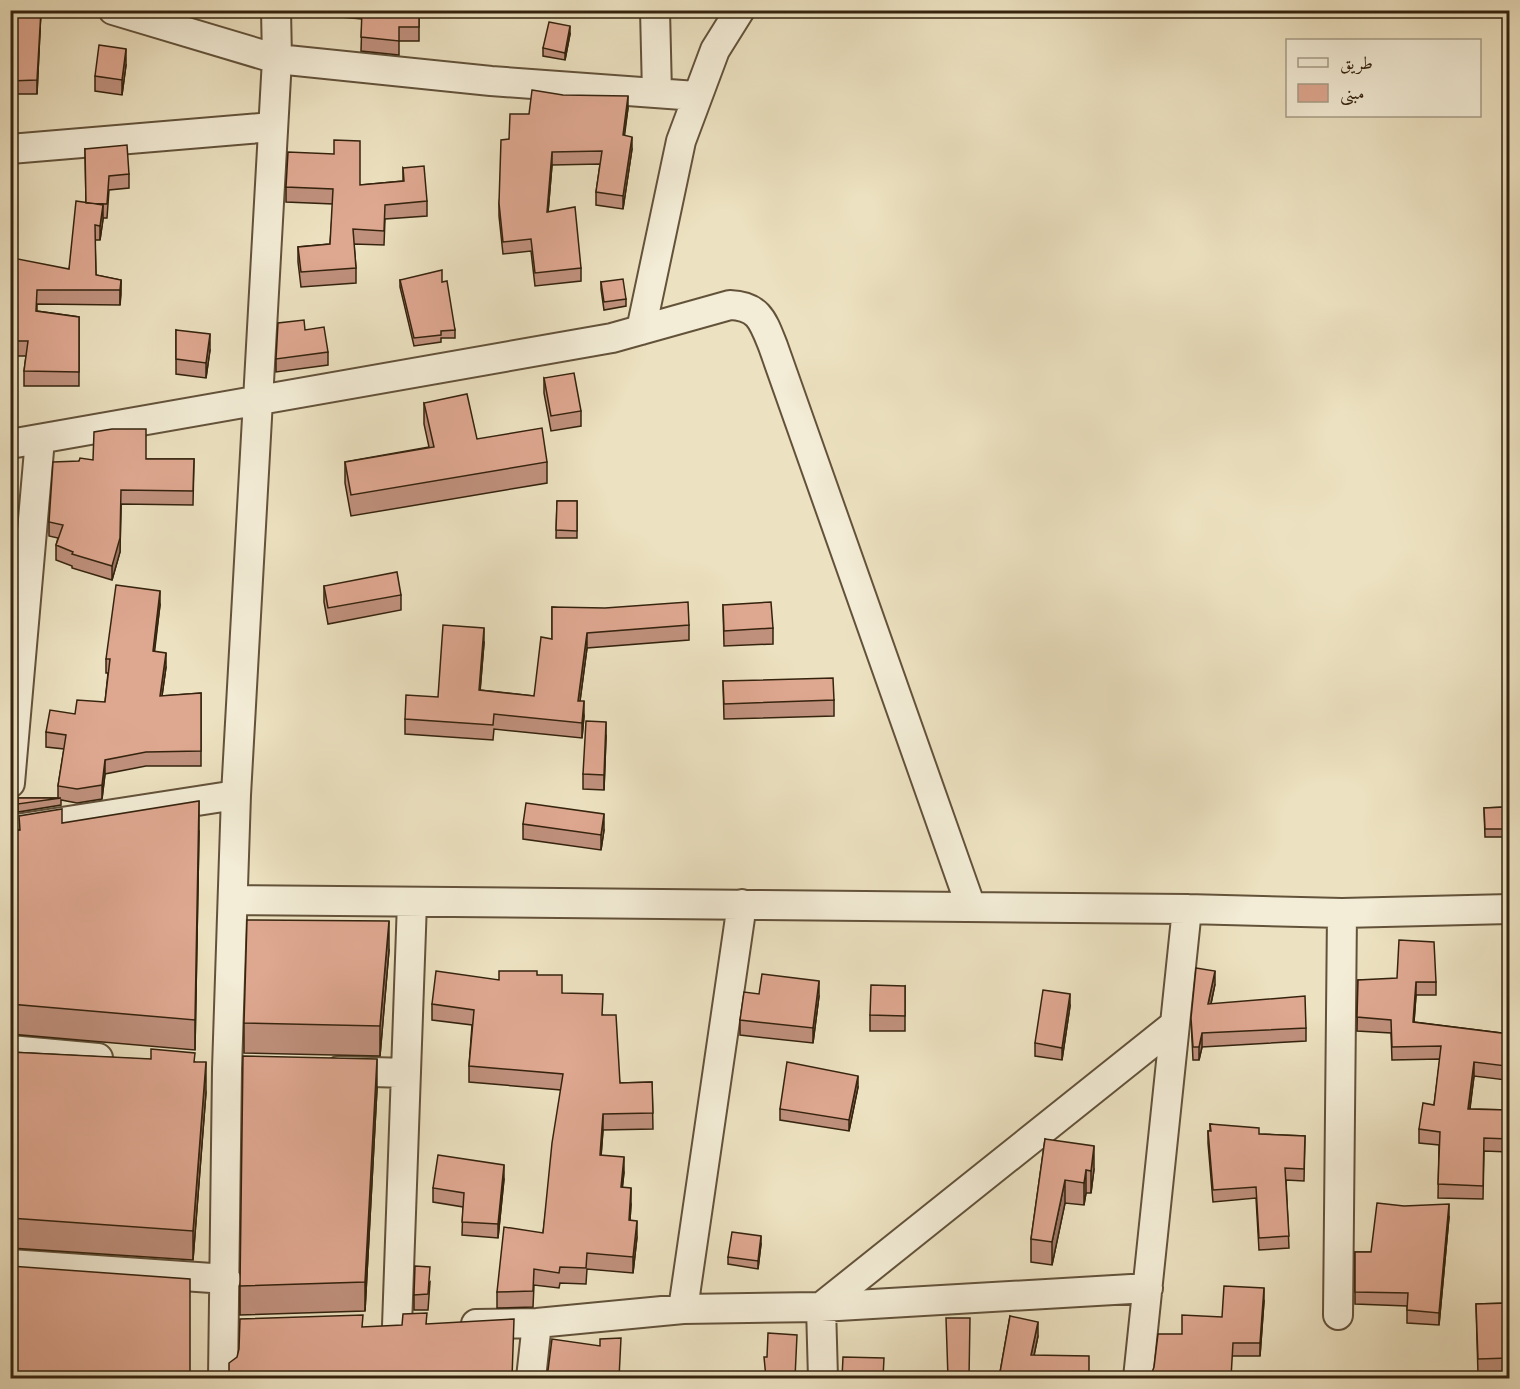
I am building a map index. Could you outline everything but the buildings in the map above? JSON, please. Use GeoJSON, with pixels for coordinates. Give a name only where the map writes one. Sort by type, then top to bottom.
{"type":"FeatureCollection","features":[{"type":"Feature","properties":{"kind":"street"},"geometry":{"type":"LineString","coordinates":[[113,10],[277,60],[480,80],[696,96]]}},
{"type":"Feature","properties":{"kind":"street"},"geometry":{"type":"LineString","coordinates":[[223,1378],[237,1331],[226,1279],[216,1068],[232,900],[277,60],[276,10]]}},
{"type":"Feature","properties":{"kind":"street"},"geometry":{"type":"LineString","coordinates":[[655,10],[657,93]]}},
{"type":"Feature","properties":{"kind":"street"},"geometry":{"type":"LineString","coordinates":[[641,330],[681,141],[715,50],[740,10]]}},
{"type":"Feature","properties":{"kind":"street"},"geometry":{"type":"LineString","coordinates":[[10,149],[272,127]]}},
{"type":"Feature","properties":{"kind":"street"},"geometry":{"type":"LineString","coordinates":[[10,444],[612,338],[730,305],[745,306],[758,315],[777,357],[971,907]]}},
{"type":"Feature","properties":{"kind":"street"},"geometry":{"type":"LineString","coordinates":[[10,783],[40,439]]}},
{"type":"Feature","properties":{"kind":"street"},"geometry":{"type":"LineString","coordinates":[[10,830],[236,795]]}},
{"type":"Feature","properties":{"kind":"street"},"geometry":{"type":"LineString","coordinates":[[232,900],[1187,909],[1342,913],[1509,909]]}},
{"type":"Feature","properties":{"kind":"street"},"geometry":{"type":"LineString","coordinates":[[397,1326],[412,902]]}},
{"type":"Feature","properties":{"kind":"street"},"geometry":{"type":"LineString","coordinates":[[683,1310],[742,904]]}},
{"type":"Feature","properties":{"kind":"street"},"geometry":{"type":"LineString","coordinates":[[1138,1378],[1187,909]]}},
{"type":"Feature","properties":{"kind":"street"},"geometry":{"type":"LineString","coordinates":[[1338,1315],[1342,913]]}},
{"type":"Feature","properties":{"kind":"street"},"geometry":{"type":"LineString","coordinates":[[821,1308],[1174,1025]]}},
{"type":"Feature","properties":{"kind":"street"},"geometry":{"type":"LineString","coordinates":[[10,1050],[124,1060]]}},
{"type":"Feature","properties":{"kind":"street"},"geometry":{"type":"LineString","coordinates":[[216,1068],[259,1069]]}},
{"type":"Feature","properties":{"kind":"street"},"geometry":{"type":"LineString","coordinates":[[313,1070],[406,1073]]}},
{"type":"Feature","properties":{"kind":"street"},"geometry":{"type":"LineString","coordinates":[[10,1264],[226,1279]]}},
{"type":"Feature","properties":{"kind":"street"},"geometry":{"type":"LineString","coordinates":[[455,1325],[537,1323],[683,1310],[821,1308],[1148,1288]]}},
{"type":"Feature","properties":{"kind":"street"},"geometry":{"type":"LineString","coordinates":[[821,1308],[824,1378]]}},
{"type":"Feature","properties":{"kind":"street"},"geometry":{"type":"LineString","coordinates":[[531,1378],[537,1323]]}}]}
